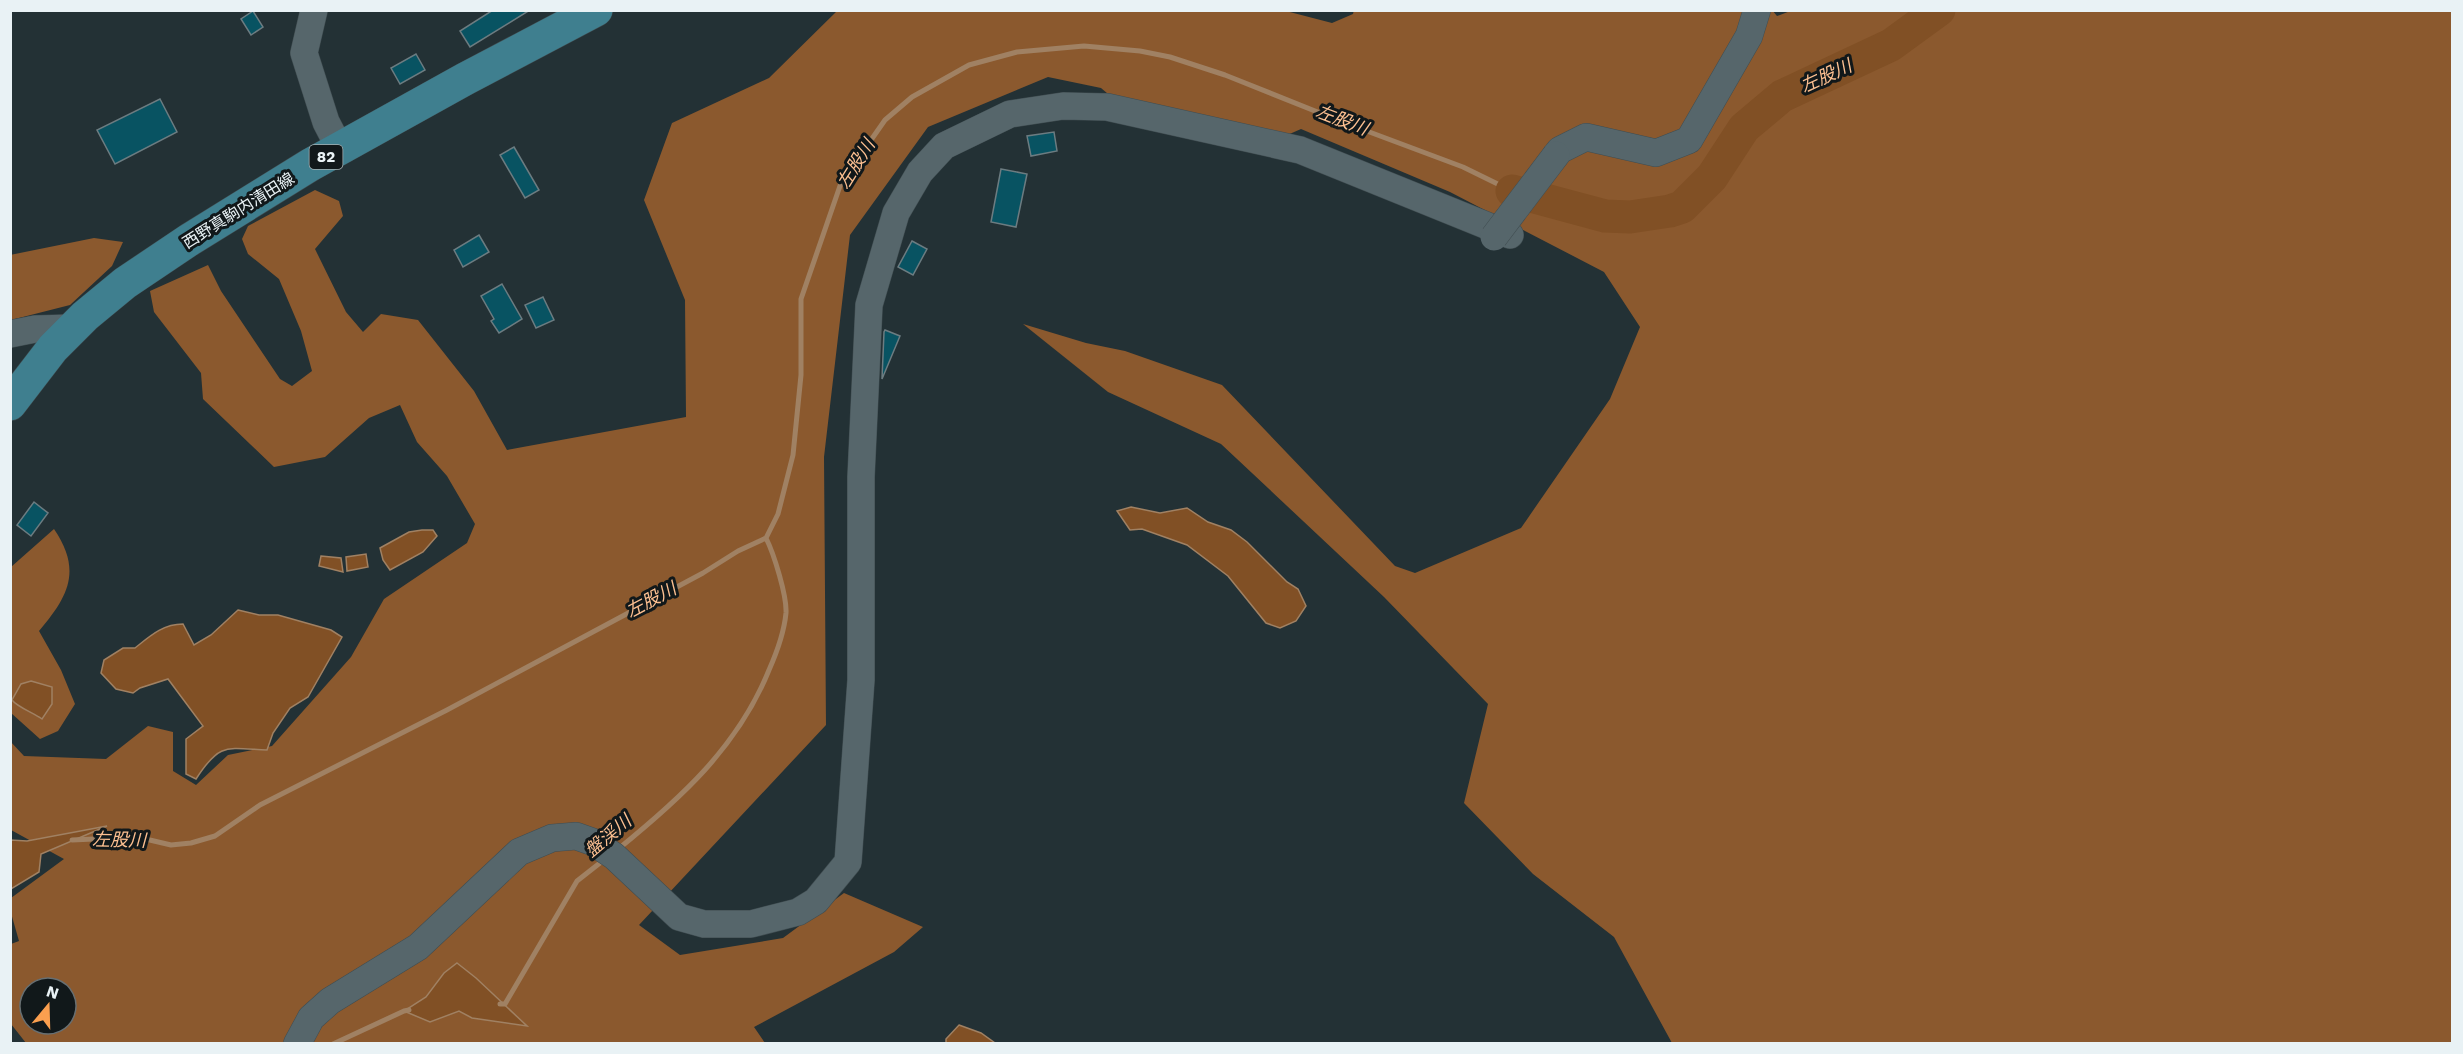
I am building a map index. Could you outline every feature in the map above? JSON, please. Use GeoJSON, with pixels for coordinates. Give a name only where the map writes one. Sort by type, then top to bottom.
{"type":"FeatureCollection","features":[{"type":"Feature","properties":{"kind":"main road","name":"西野真駒内清田線"},"geometry":{"type":"LineString","coordinates":[[10,404],[71,328],[125,283],[274,186],[465,79],[596,10]]}},
{"type":"Feature","properties":{"kind":"street"},"geometry":{"type":"LineString","coordinates":[[314,10],[304,53],[326,122],[340,149]]}},
{"type":"Feature","properties":{"kind":"street"},"geometry":{"type":"LineString","coordinates":[[297,1044],[311,1018],[330,1001],[418,946],[519,852],[552,838],[576,836],[593,842],[614,856],[679,917],[704,924],[751,924],[798,912],[816,901],[848,862],[861,680],[861,477],[869,305],[896,213],[920,172],[944,146],[1010,114],[1063,106],[1107,107],[1300,150],[1502,236],[1560,150],[1586,137],[1656,153],[1689,140],[1749,36],[1756,10]]}},
{"type":"Feature","properties":{"kind":"street"},"geometry":{"type":"LineString","coordinates":[[10,334],[34,329],[71,328]]}},
{"type":"Feature","properties":{"kind":"shaded area"},"geometry":{"type":"Polygon","coordinates":[[[1282,10],[1332,23],[1353,14],[1354,10],[1772,10],[1777,16],[1793,10],[2452,11],[2452,1043],[1672,1043],[1614,937],[1533,874],[1464,803],[1488,704],[1384,597],[1221,444],[1108,392],[1023,324],[1086,343],[1125,351],[1222,385],[1395,566],[1415,573],[1521,528],[1610,399],[1640,327],[1604,272],[1450,192],[1301,129],[1285,136],[1114,99],[1101,88],[1048,77],[928,127],[850,235],[824,457],[826,725],[639,925],[680,955],[783,938],[844,893],[923,927],[894,952],[754,1027],[765,1043],[26,1043],[20,1036],[78,1036],[78,976],[18,976],[18,1033],[11,1024],[11,944],[19,941],[11,913],[11,898],[64,859],[11,830],[10,741],[24,756],[106,759],[148,726],[173,732],[173,771],[196,785],[228,755],[272,746],[351,657],[384,599],[467,543],[475,524],[447,476],[417,442],[400,405],[369,418],[325,457],[274,467],[203,399],[201,373],[154,312],[150,291],[208,265],[221,291],[280,379],[292,386],[312,371],[301,331],[279,279],[248,254],[242,239],[248,226],[315,190],[339,201],[343,216],[315,249],[346,312],[363,332],[381,314],[418,320],[474,391],[507,450],[686,417],[685,300],[644,200],[672,123],[769,78],[837,11],[1282,10]]]}},
{"type":"Feature","properties":{"kind":"shaded area"},"geometry":{"type":"Polygon","coordinates":[[[94,238],[123,242],[112,266],[70,305],[11,320],[10,255],[94,238]]]}},
{"type":"Feature","properties":{"kind":"shaded area"},"geometry":{"type":"Polygon","coordinates":[[[1131,507],[1160,513],[1187,508],[1208,522],[1231,530],[1247,542],[1287,582],[1298,589],[1306,606],[1296,621],[1280,628],[1266,623],[1228,576],[1187,545],[1142,529],[1130,530],[1117,511],[1131,507]]]}},
{"type":"Feature","properties":{"kind":"shaded area"},"geometry":{"type":"Polygon","coordinates":[[[54,529],[68,557],[68,582],[58,606],[39,631],[61,670],[75,704],[58,731],[40,739],[11,713],[11,567],[54,529]]]}},
{"type":"Feature","properties":{"kind":"shaded area"},"geometry":{"type":"Polygon","coordinates":[[[433,530],[437,536],[423,552],[390,570],[383,560],[380,548],[409,532],[433,530]]]}},
{"type":"Feature","properties":{"kind":"shaded area"},"geometry":{"type":"Polygon","coordinates":[[[366,554],[368,567],[347,571],[346,557],[366,554]]]}},
{"type":"Feature","properties":{"kind":"shaded area"},"geometry":{"type":"Polygon","coordinates":[[[321,556],[341,558],[343,572],[319,566],[321,556]]]}},
{"type":"Feature","properties":{"kind":"shaded area"},"geometry":{"type":"Polygon","coordinates":[[[238,610],[259,615],[278,615],[331,630],[342,637],[308,697],[290,708],[273,733],[267,750],[242,748],[225,750],[211,759],[196,779],[186,774],[186,739],[203,726],[168,679],[140,688],[133,693],[116,689],[101,673],[104,660],[123,648],[135,648],[169,626],[183,624],[194,645],[211,635],[238,610]]]}},
{"type":"Feature","properties":{"kind":"shaded area"},"geometry":{"type":"Polygon","coordinates":[[[31,681],[52,687],[52,704],[42,719],[12,700],[21,684],[31,681]]]}},
{"type":"Feature","properties":{"kind":"shaded area"},"geometry":{"type":"Polygon","coordinates":[[[107,826],[41,854],[39,872],[11,889],[11,840],[27,841],[107,826]]]}},
{"type":"Feature","properties":{"kind":"shaded area"},"geometry":{"type":"Polygon","coordinates":[[[457,963],[527,1026],[472,1018],[459,1011],[430,1022],[404,1011],[426,997],[444,973],[457,963]]]}},
{"type":"Feature","properties":{"kind":"shaded area"},"geometry":{"type":"Polygon","coordinates":[[[959,1025],[981,1033],[995,1043],[946,1043],[946,1039],[959,1025]]]}},
{"type":"Feature","properties":{"kind":"building"},"geometry":{"type":"Polygon","coordinates":[[[493,10],[530,10],[470,47],[460,31],[493,10]]]}},
{"type":"Feature","properties":{"kind":"building"},"geometry":{"type":"Polygon","coordinates":[[[253,11],[263,27],[251,35],[241,19],[253,11]]]}},
{"type":"Feature","properties":{"kind":"building"},"geometry":{"type":"Polygon","coordinates":[[[416,54],[425,70],[400,84],[391,68],[416,54]]]}},
{"type":"Feature","properties":{"kind":"building"},"geometry":{"type":"Polygon","coordinates":[[[160,99],[177,132],[115,164],[97,130],[160,99]]]}},
{"type":"Feature","properties":{"kind":"building"},"geometry":{"type":"Polygon","coordinates":[[[1054,132],[1057,151],[1031,156],[1027,136],[1054,132]]]}},
{"type":"Feature","properties":{"kind":"building"},"geometry":{"type":"Polygon","coordinates":[[[514,147],[539,190],[525,198],[500,155],[514,147]]]}},
{"type":"Feature","properties":{"kind":"building"},"geometry":{"type":"Polygon","coordinates":[[[1001,169],[1027,174],[1016,227],[991,222],[1001,169]]]}},
{"type":"Feature","properties":{"kind":"building"},"geometry":{"type":"Polygon","coordinates":[[[479,235],[489,252],[463,267],[454,250],[479,235]]]}},
{"type":"Feature","properties":{"kind":"building"},"geometry":{"type":"Polygon","coordinates":[[[912,241],[927,249],[913,275],[898,267],[912,241]]]}},
{"type":"Feature","properties":{"kind":"building"},"geometry":{"type":"Polygon","coordinates":[[[502,284],[522,319],[499,333],[491,321],[494,319],[481,296],[502,284]]]}},
{"type":"Feature","properties":{"kind":"building"},"geometry":{"type":"Polygon","coordinates":[[[543,297],[554,320],[536,328],[525,305],[543,297]]]}},
{"type":"Feature","properties":{"kind":"building"},"geometry":{"type":"Polygon","coordinates":[[[885,330],[900,336],[882,379],[884,332],[885,330]]]}},
{"type":"Feature","properties":{"kind":"building"},"geometry":{"type":"Polygon","coordinates":[[[34,502],[48,513],[31,536],[17,525],[34,502]]]}},
{"type":"Feature","properties":{"kind":"waterway","name":"左股川"},"geometry":{"type":"LineString","coordinates":[[1512,191],[1605,216],[1630,217],[1682,207],[1712,177],[1744,128],[1782,96],[1891,45],[1939,10]]}},
{"type":"Feature","properties":{"kind":"waterway","name":"左股川"},"geometry":{"type":"LineString","coordinates":[[72,840],[137,837],[171,845],[191,843],[215,836],[260,805],[447,710],[703,573],[738,551],[766,538],[778,514],[793,455],[801,375],[801,299],[841,183],[885,120],[912,97],[969,65],[1017,52],[1084,46],[1140,51],[1170,57],[1225,75],[1463,167],[1512,191]]}},
{"type":"Feature","properties":{"kind":"waterway","name":"盤渓川"},"geometry":{"type":"LineString","coordinates":[[617,850],[663,811],[705,770],[724,747],[756,698],[777,649],[786,613],[779,575],[766,538]]}},
{"type":"Feature","properties":{"kind":"waterway","name":"盤渓川"},"geometry":{"type":"LineString","coordinates":[[500,1004],[505,1004],[577,881],[605,859]]}},
{"type":"Feature","properties":{"kind":"waterway","name":"盤渓川"},"geometry":{"type":"LineString","coordinates":[[333,1044],[409,1010]]}}]}
